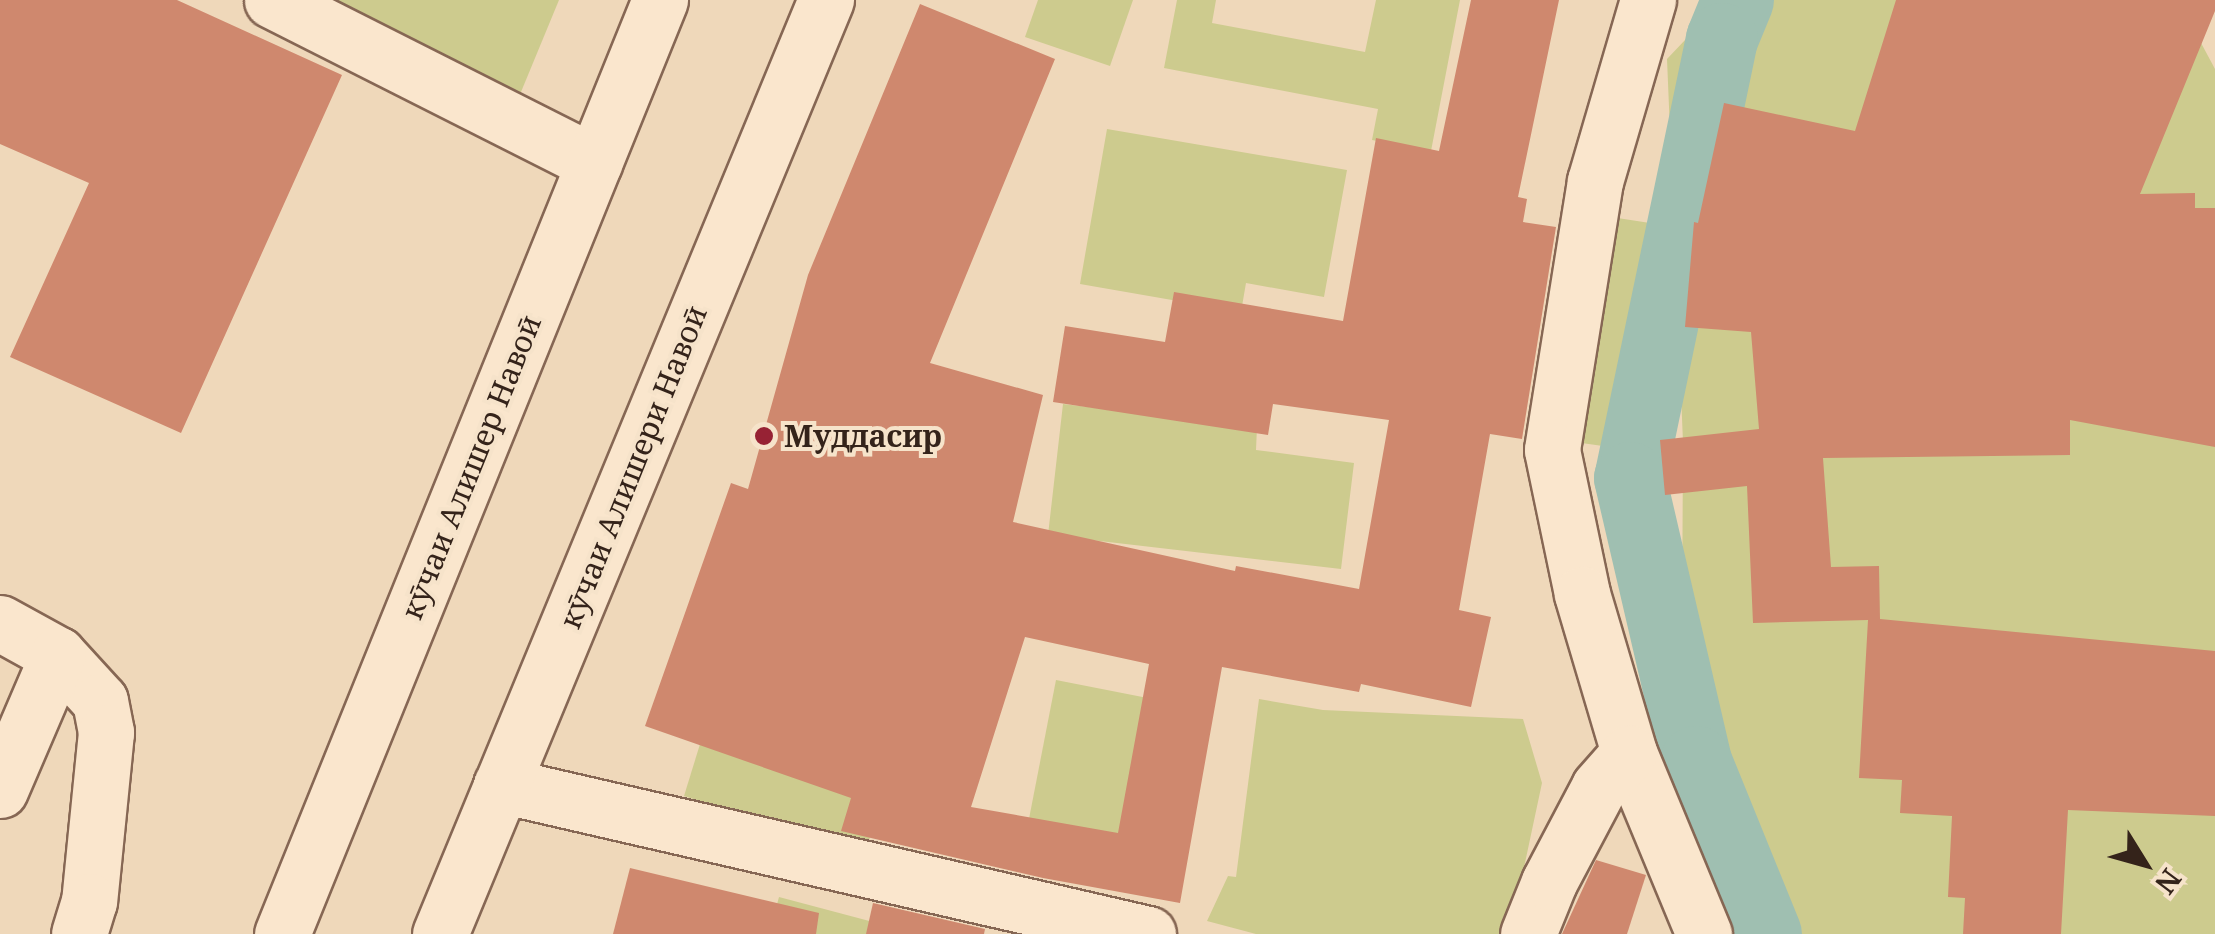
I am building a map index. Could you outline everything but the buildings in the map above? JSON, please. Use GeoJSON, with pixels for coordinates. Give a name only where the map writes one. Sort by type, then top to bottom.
{"type":"FeatureCollection","features":[{"type":"Feature","properties":{"kind":"street"},"geometry":{"type":"LineString","coordinates":[[272,0],[594,162]]}},
{"type":"Feature","properties":{"kind":"street","name":"кӯчаи Алишер Навоӣ"},"geometry":{"type":"LineString","coordinates":[[282,934],[660,0]]}},
{"type":"Feature","properties":{"kind":"street","name":"кӯчаи Алишери Навоӣ"},"geometry":{"type":"LineString","coordinates":[[440,934],[826,0]]}},
{"type":"Feature","properties":{"kind":"street"},"geometry":{"type":"LineString","coordinates":[[1648,0],[1595,181],[1552,450],[1582,594],[1628,753],[1704,934]]}},
{"type":"Feature","properties":{"kind":"street"},"geometry":{"type":"LineString","coordinates":[[0,623],[58,655],[100,701],[106,732],[89,901],[79,934]]}},
{"type":"Feature","properties":{"kind":"street"},"geometry":{"type":"LineString","coordinates":[[0,790],[58,655]]}},
{"type":"Feature","properties":{"kind":"street"},"geometry":{"type":"LineString","coordinates":[[1528,934],[1549,882],[1599,787],[1628,753]]}},
{"type":"Feature","properties":{"kind":"street"},"geometry":{"type":"LineString","coordinates":[[501,785],[1148,934]]}},
{"type":"Feature","properties":{"kind":"shaded area"},"geometry":{"type":"Polygon","coordinates":[[[257,0],[559,0],[509,121],[257,0]]]}},
{"type":"Feature","properties":{"kind":"shaded area"},"geometry":{"type":"Polygon","coordinates":[[[1038,0],[1133,0],[1110,66],[1025,37],[1038,0]]]}},
{"type":"Feature","properties":{"kind":"shaded area"},"geometry":{"type":"Polygon","coordinates":[[[1177,0],[1216,0],[1212,23],[1365,52],[1376,0],[1460,0],[1431,151],[1372,140],[1378,109],[1164,68],[1177,0]]]}},
{"type":"Feature","properties":{"kind":"shaded area"},"geometry":{"type":"Polygon","coordinates":[[[1723,0],[2178,0],[2215,69],[2215,934],[1770,934],[1681,814],[1683,442],[1667,59],[1723,0]]]}},
{"type":"Feature","properties":{"kind":"shaded area"},"geometry":{"type":"Polygon","coordinates":[[[1107,129],[1347,170],[1324,297],[1246,283],[1241,312],[1080,284],[1107,129]]]}},
{"type":"Feature","properties":{"kind":"shaded area"},"geometry":{"type":"Polygon","coordinates":[[[1572,211],[1650,223],[1617,448],[1539,437],[1572,211]]]}},
{"type":"Feature","properties":{"kind":"shaded area"},"geometry":{"type":"Polygon","coordinates":[[[1063,404],[1257,427],[1256,450],[1354,463],[1341,569],[1048,535],[1063,404]]]}},
{"type":"Feature","properties":{"kind":"shaded area"},"geometry":{"type":"Polygon","coordinates":[[[762,543],[944,599],[865,853],[684,796],[762,543]]]}},
{"type":"Feature","properties":{"kind":"shaded area"},"geometry":{"type":"Polygon","coordinates":[[[1056,680],[1168,702],[1140,846],[1028,824],[1056,680]]]}},
{"type":"Feature","properties":{"kind":"shaded area"},"geometry":{"type":"Polygon","coordinates":[[[1259,699],[1323,710],[1523,719],[1542,783],[1516,905],[1504,934],[1256,934],[1207,921],[1228,876],[1236,877],[1259,699]]]}},
{"type":"Feature","properties":{"kind":"shaded area"},"geometry":{"type":"Polygon","coordinates":[[[779,897],[907,931],[769,934],[779,897]]]}},
{"type":"Feature","properties":{"kind":"waterway"},"geometry":{"type":"LineString","coordinates":[[1738,0],[1722,39],[1630,478],[1696,762],[1766,934]]}},
{"type":"Feature","properties":{"kind":"place","name":"Муддасир"},"geometry":{"type":"Point","coordinates":[764,436]}}]}
